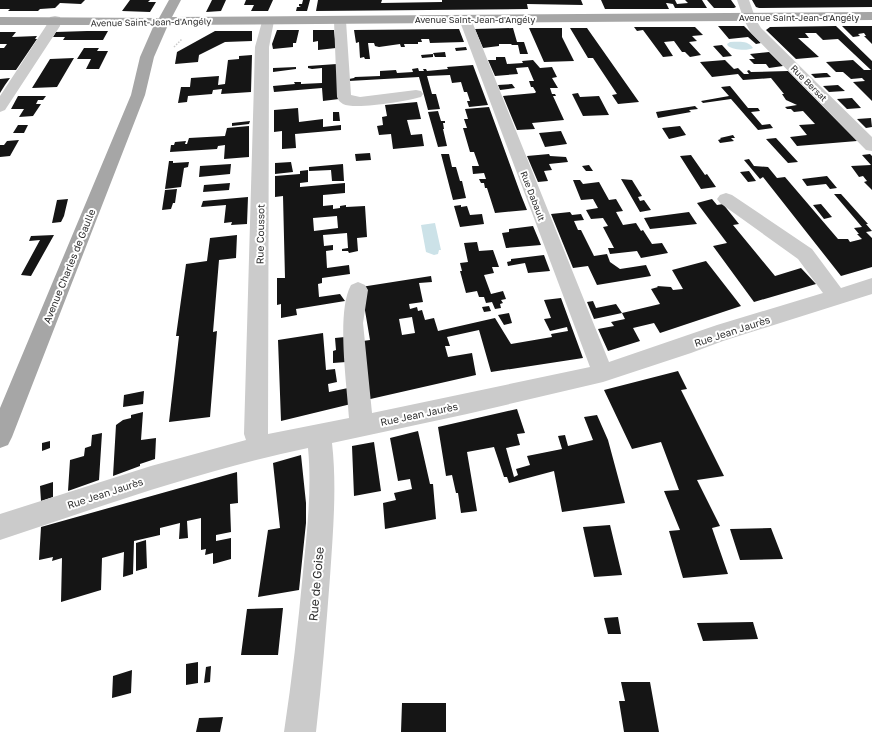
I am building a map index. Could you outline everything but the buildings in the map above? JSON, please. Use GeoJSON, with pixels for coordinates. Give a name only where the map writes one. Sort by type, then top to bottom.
{"type":"FeatureCollection","features":[{"type":"Feature","properties":{"kind":"main road","name":"Avenue Charles de Gaulle"},"geometry":{"type":"LineString","coordinates":[[0,437],[138,95],[141,75],[162,22],[175,0]]}},
{"type":"Feature","properties":{"kind":"main road"},"geometry":{"type":"LineString","coordinates":[[172,34],[186,8]]}},
{"type":"Feature","properties":{"kind":"main road","name":"Avenue Saint-Jean-d'Angély"},"geometry":{"type":"LineString","coordinates":[[0,26],[77,22],[872,16]]}},
{"type":"Feature","properties":{"kind":"main road","name":"Avenue Saint-Jean-d'Angély"},"geometry":{"type":"LineString","coordinates":[[0,21],[54,23]]}},
{"type":"Feature","properties":{"kind":"main road","name":"Avenue Charles de Gaulle"},"geometry":{"type":"LineString","coordinates":[[138,95],[154,74],[161,57]]}},
{"type":"Feature","properties":{"kind":"street","name":"Rue Bersat"},"geometry":{"type":"LineString","coordinates":[[743,0],[750,20],[756,30],[872,146]]}},
{"type":"Feature","properties":{"kind":"street","name":"Rue Dabault"},"geometry":{"type":"LineString","coordinates":[[465,19],[603,373]]}},
{"type":"Feature","properties":{"kind":"street","name":"Rue Coussot"},"geometry":{"type":"LineString","coordinates":[[260,447],[256,434],[262,47],[268,21]]}},
{"type":"Feature","properties":{"kind":"street"},"geometry":{"type":"LineString","coordinates":[[340,21],[344,97],[349,101],[360,102],[416,94]]}},
{"type":"Feature","properties":{"kind":"street"},"geometry":{"type":"LineString","coordinates":[[0,107],[54,23]]}},
{"type":"Feature","properties":{"kind":"street"},"geometry":{"type":"LineString","coordinates":[[726,199],[805,254],[837,297]]}},
{"type":"Feature","properties":{"kind":"street","name":"Rue Jean Jaurès"},"geometry":{"type":"LineString","coordinates":[[0,527],[151,478],[260,447],[603,373],[683,347],[717,334],[872,286]]}},
{"type":"Feature","properties":{"kind":"street"},"geometry":{"type":"LineString","coordinates":[[358,290],[353,323],[361,426]]}},
{"type":"Feature","properties":{"kind":"street","name":"Rue de Goise"},"geometry":{"type":"LineString","coordinates":[[300,732],[309,661],[322,512],[321,451],[319,435]]}},
{"type":"Feature","properties":{"kind":"water"},"geometry":{"type":"Polygon","coordinates":[[[730,42],[746,43],[751,45],[753,48],[744,50],[733,48],[727,44],[730,42]]]}},
{"type":"Feature","properties":{"kind":"water"},"geometry":{"type":"Polygon","coordinates":[[[435,223],[441,250],[439,250],[438,254],[434,255],[426,252],[421,225],[435,223]]]}}]}
